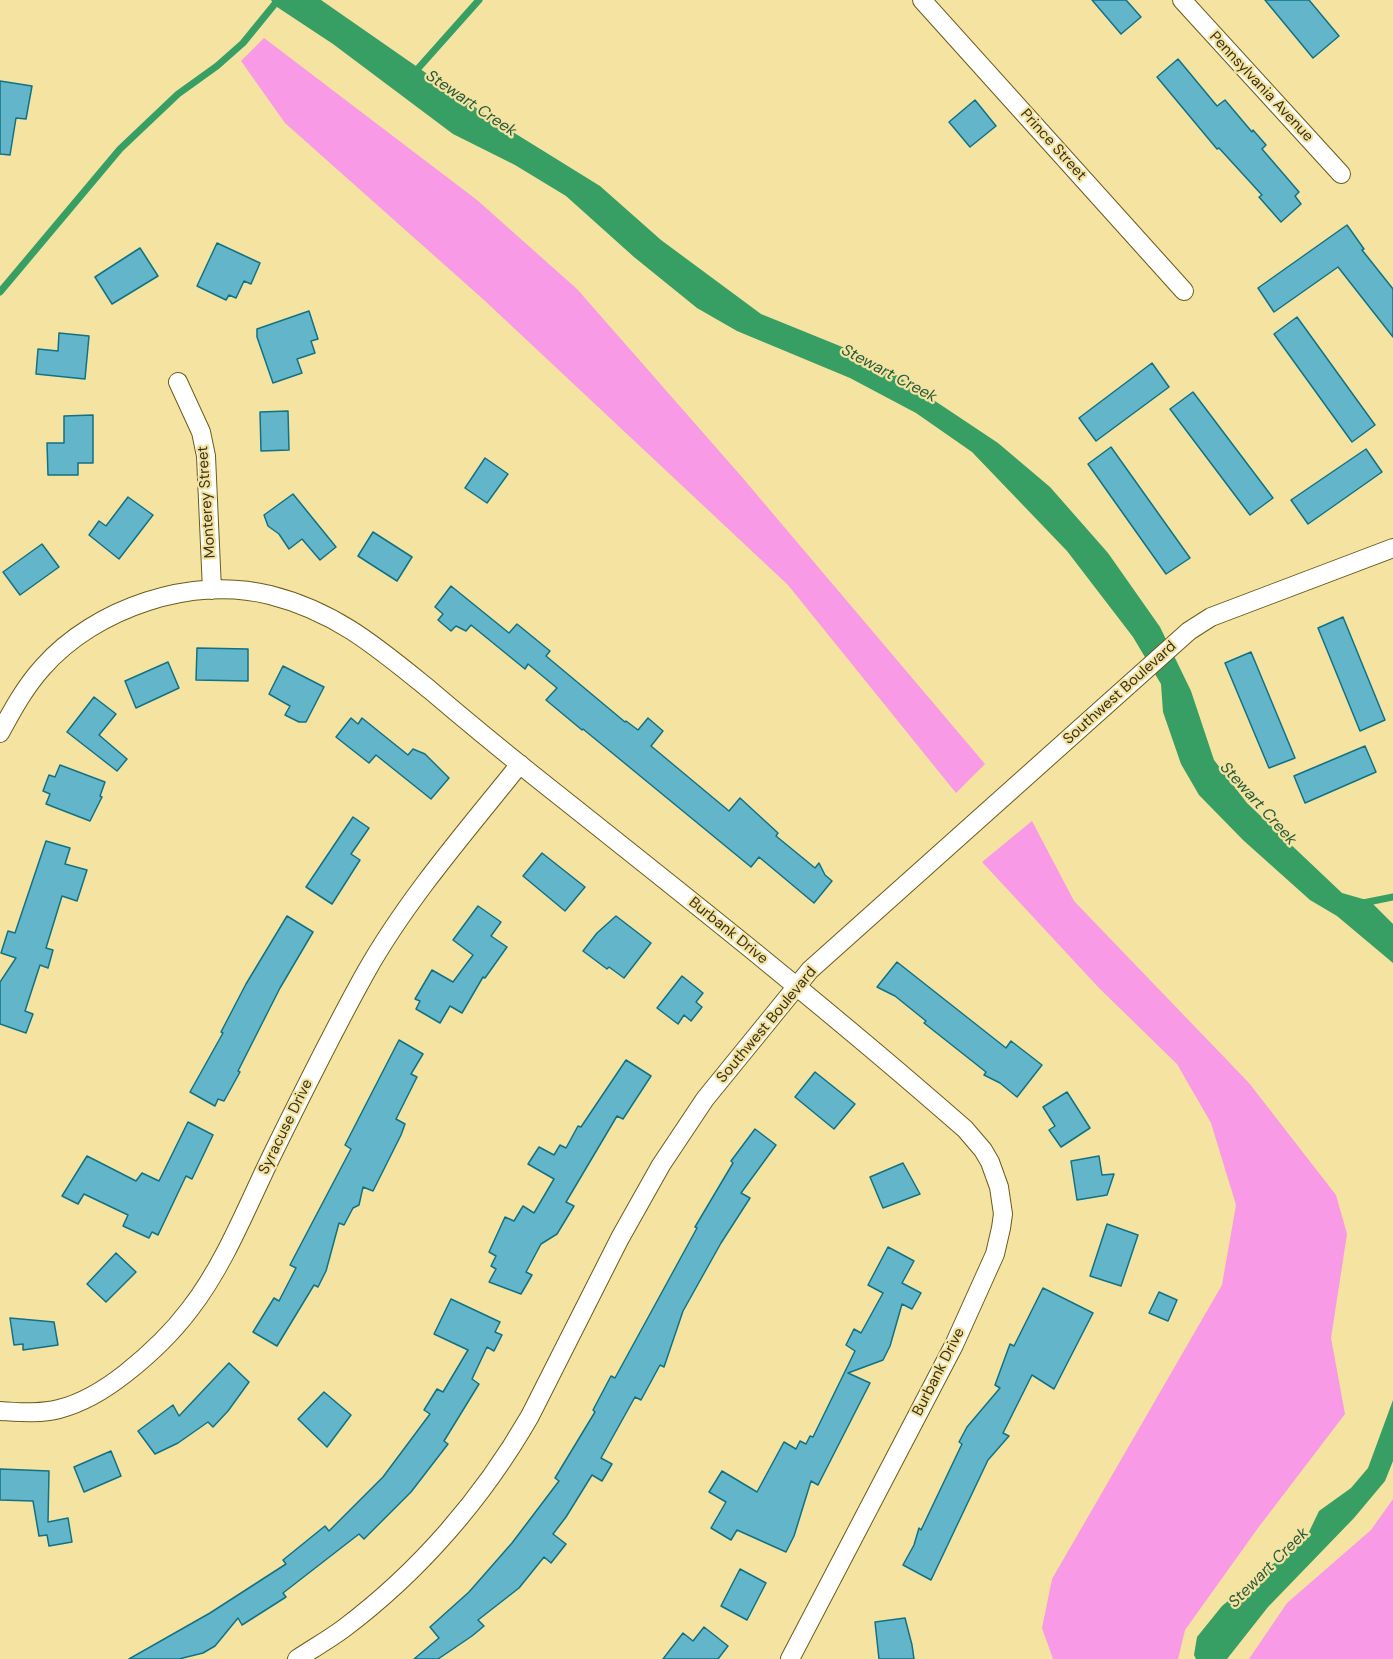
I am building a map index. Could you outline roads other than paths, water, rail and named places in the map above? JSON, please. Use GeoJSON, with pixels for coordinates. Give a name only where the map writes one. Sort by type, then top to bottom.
{"type":"FeatureCollection","features":[{"type":"Feature","properties":{"kind":"street","name":"Prince Street"},"geometry":{"type":"LineString","coordinates":[[922,0],[1184,291]]}},
{"type":"Feature","properties":{"kind":"street","name":"Pennsylvania Avenue"},"geometry":{"type":"LineString","coordinates":[[1182,0],[1341,174]]}},
{"type":"Feature","properties":{"kind":"street","name":"Monterey Street"},"geometry":{"type":"LineString","coordinates":[[178,382],[201,432],[206,456],[212,590]]}},
{"type":"Feature","properties":{"kind":"street","name":"Southwest Boulevard"},"geometry":{"type":"LineString","coordinates":[[297,1659],[342,1629],[392,1589],[459,1519],[485,1486],[530,1416],[620,1238],[661,1165],[705,1099],[810,970],[1189,631],[1211,617],[1393,548]]}},
{"type":"Feature","properties":{"kind":"street","name":"Burbank Drive"},"geometry":{"type":"LineString","coordinates":[[0,733],[21,694],[44,665],[73,639],[106,618],[131,606],[170,595],[212,590],[267,594],[305,605],[342,623],[376,646],[798,987],[965,1129],[983,1150],[999,1187],[1002,1214],[994,1254],[954,1345],[790,1659]]}},
{"type":"Feature","properties":{"kind":"street","name":"Syracuse Drive"},"geometry":{"type":"LineString","coordinates":[[0,1411],[28,1413],[59,1409],[98,1392],[144,1359],[178,1325],[216,1269],[324,1050],[368,969],[397,924],[452,848],[520,764]]}},
{"type":"Feature","properties":{"kind":"water","name":"Stewart Creek"},"geometry":{"type":"Polygon","coordinates":[[[271,0],[321,0],[495,121],[600,186],[661,240],[761,314],[872,359],[998,443],[1050,487],[1108,553],[1160,627],[1191,691],[1214,760],[1247,803],[1342,893],[1370,901],[1393,924],[1393,963],[1337,916],[1310,900],[1243,840],[1199,795],[1181,764],[1163,712],[1161,684],[1133,637],[1067,551],[972,452],[916,413],[850,378],[737,331],[697,308],[634,257],[566,196],[515,165],[453,134],[333,44],[274,5],[271,0]]]}},
{"type":"Feature","properties":{"kind":"water","name":"Stewart Creek"},"geometry":{"type":"Polygon","coordinates":[[[1393,1400],[1393,1461],[1385,1481],[1354,1518],[1268,1607],[1227,1659],[1196,1659],[1194,1655],[1197,1637],[1222,1606],[1307,1536],[1319,1511],[1351,1488],[1368,1468],[1393,1400]]]}},
{"type":"Feature","properties":{"kind":"waterway"},"geometry":{"type":"LineString","coordinates":[[0,292],[120,149],[178,94],[217,66],[243,43],[278,0]]}},
{"type":"Feature","properties":{"kind":"waterway"},"geometry":{"type":"LineString","coordinates":[[414,73],[479,0]]}},
{"type":"Feature","properties":{"kind":"waterway"},"geometry":{"type":"LineString","coordinates":[[1363,903],[1393,897]]}}]}
